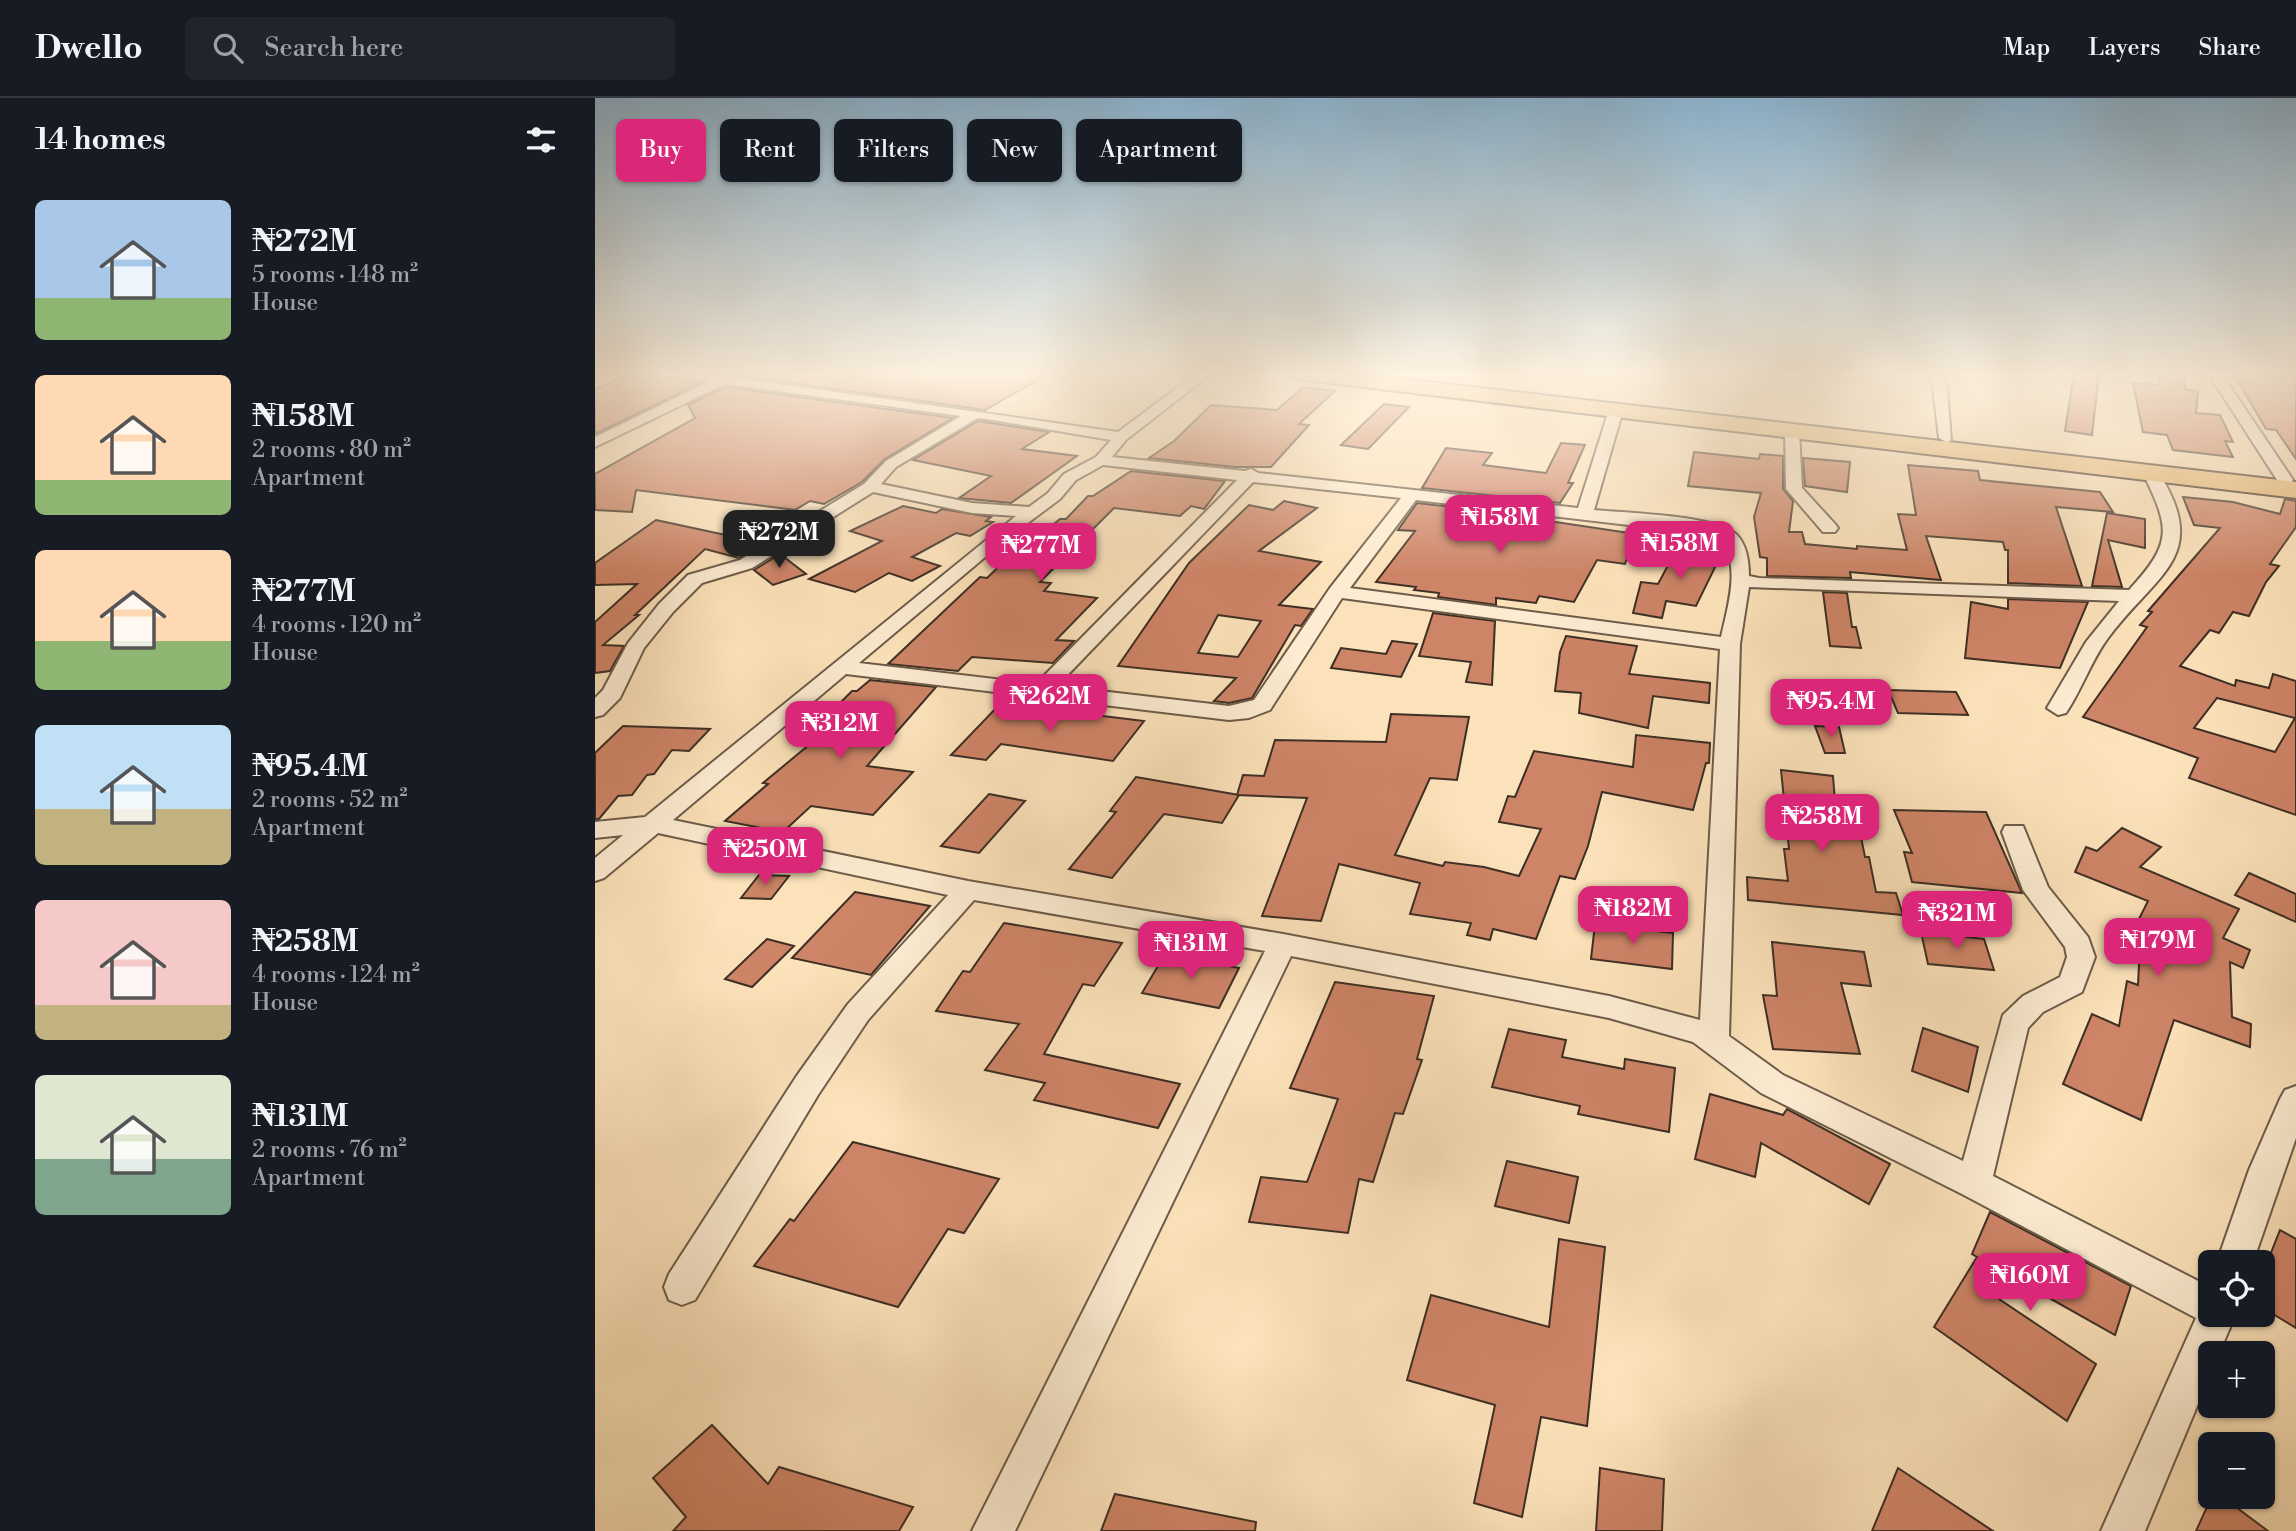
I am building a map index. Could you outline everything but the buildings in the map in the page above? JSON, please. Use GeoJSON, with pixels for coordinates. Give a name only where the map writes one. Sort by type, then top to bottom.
{"type":"FeatureCollection","features":[{"type":"Feature","properties":{"kind":"main road"},"geometry":{"type":"LineString","coordinates":[[1868,440],[2151,473],[2292,484]]}},
{"type":"Feature","properties":{"kind":"main road"},"geometry":{"type":"LineString","coordinates":[[1960,440],[2292,484]]}},
{"type":"Feature","properties":{"kind":"street"},"geometry":{"type":"LineString","coordinates":[[595,710],[613,693],[635,647],[695,579],[707,573],[746,564],[870,487],[891,464],[932,440]]}},
{"type":"Feature","properties":{"kind":"street"},"geometry":{"type":"LineString","coordinates":[[595,872],[841,667],[1054,496],[1070,477],[1101,460],[1119,440]]}},
{"type":"Feature","properties":{"kind":"street"},"geometry":{"type":"LineString","coordinates":[[1585,513],[1607,440]]}},
{"type":"Feature","properties":{"kind":"street"},"geometry":{"type":"LineString","coordinates":[[1792,440],[1794,489],[1829,528]]}},
{"type":"Feature","properties":{"kind":"street"},"geometry":{"type":"LineString","coordinates":[[2261,440],[2292,484]]}},
{"type":"Feature","properties":{"kind":"street"},"geometry":{"type":"LineString","coordinates":[[1101,460],[1251,474],[1585,513],[1721,532],[1734,540],[1740,554],[1740,579],[1730,644],[1714,1039]]}},
{"type":"Feature","properties":{"kind":"street"},"geometry":{"type":"LineString","coordinates":[[2058,708],[2100,636],[2159,564],[2169,546],[2173,530],[2168,509],[2151,473]]}},
{"type":"Feature","properties":{"kind":"street"},"geometry":{"type":"LineString","coordinates":[[1042,690],[1251,474]]}},
{"type":"Feature","properties":{"kind":"street"},"geometry":{"type":"LineString","coordinates":[[870,487],[972,508],[1033,512]]}},
{"type":"Feature","properties":{"kind":"street"},"geometry":{"type":"LineString","coordinates":[[841,667],[1229,713],[1249,711],[1262,705],[1337,592],[1413,493]]}},
{"type":"Feature","properties":{"kind":"street"},"geometry":{"type":"LineString","coordinates":[[1740,579],[1759,584],[2132,596]]}},
{"type":"Feature","properties":{"kind":"street"},"geometry":{"type":"LineString","coordinates":[[1337,592],[1730,644]]}},
{"type":"Feature","properties":{"kind":"street"},"geometry":{"type":"LineString","coordinates":[[595,830],[655,824],[968,890],[1283,944],[1609,1007],[1714,1039],[1748,1069],[1772,1084],[1974,1184],[2198,1301]]}},
{"type":"Feature","properties":{"kind":"street"},"geometry":{"type":"LineString","coordinates":[[1974,1184],[2014,1023],[2033,1004],[2072,985],[2081,957],[2078,944],[2036,890],[2014,832]]}},
{"type":"Feature","properties":{"kind":"street"},"geometry":{"type":"LineString","coordinates":[[682,1287],[807,1086],[858,1012],[968,890]]}},
{"type":"Feature","properties":{"kind":"street"},"geometry":{"type":"LineString","coordinates":[[993,1530],[1283,944]]}},
{"type":"Feature","properties":{"kind":"street"},"geometry":{"type":"LineString","coordinates":[[2239,1250],[2266,1170],[2296,1099]]}},
{"type":"Feature","properties":{"kind":"street"},"geometry":{"type":"LineString","coordinates":[[2123,1531],[2211,1327]]}}]}
